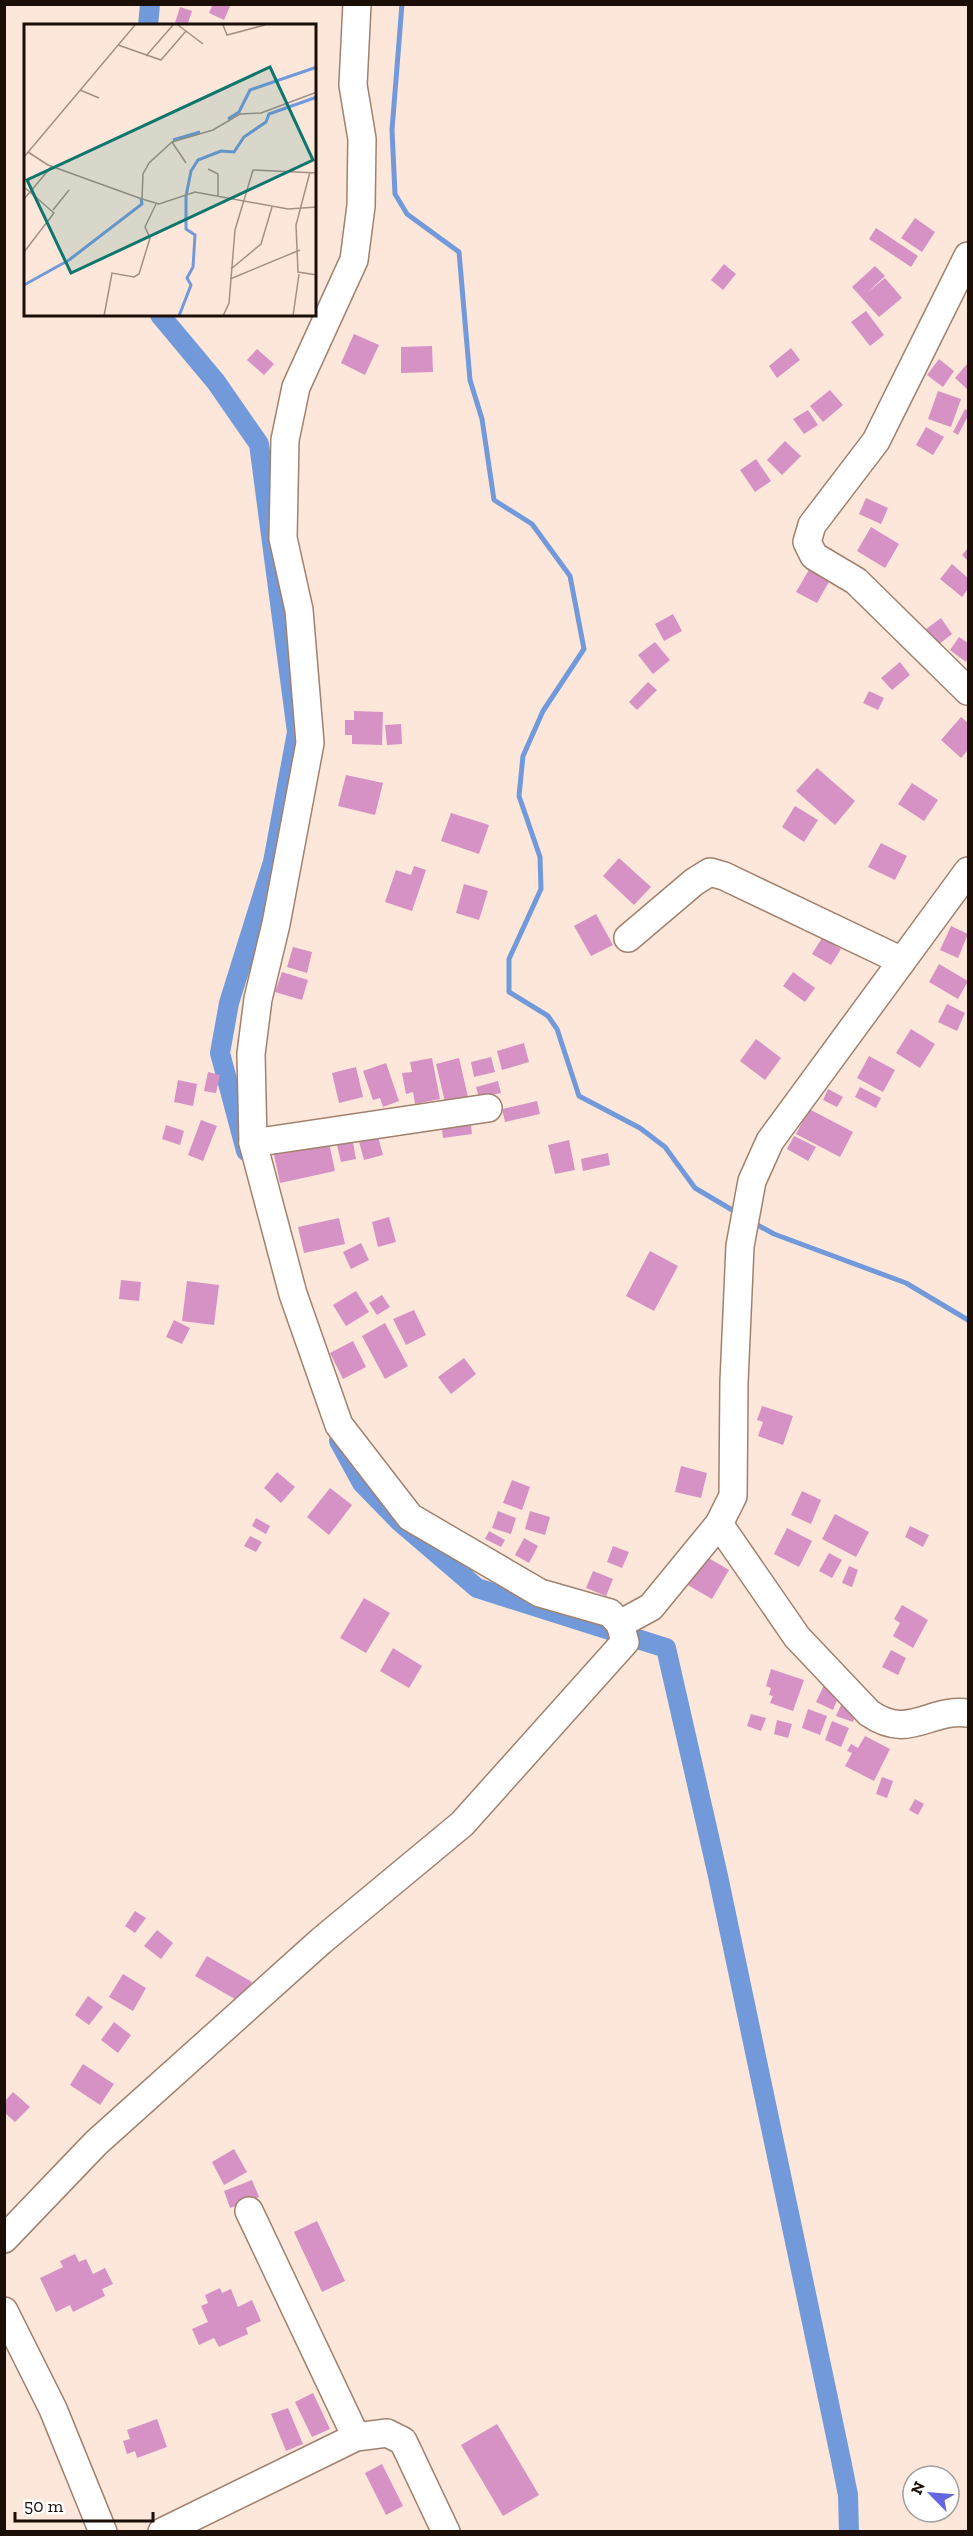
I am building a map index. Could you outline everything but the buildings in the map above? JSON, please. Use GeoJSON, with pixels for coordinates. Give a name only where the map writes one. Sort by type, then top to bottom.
{"type":"FeatureCollection","features":[{"type":"Feature","properties":{"kind":"street"},"geometry":{"type":"LineString","coordinates":[[357,4],[353,84],[362,139],[360,206],[354,260],[296,387],[285,440],[283,538],[299,610],[310,743],[276,924],[258,999],[251,1054],[253,1143],[293,1294],[339,1425],[410,1517],[540,1593],[610,1613],[623,1633]]}},
{"type":"Feature","properties":{"kind":"street"},"geometry":{"type":"LineString","coordinates":[[969,256],[876,441],[812,525],[807,542],[814,556],[856,581],[969,691]]}},
{"type":"Feature","properties":{"kind":"street"},"geometry":{"type":"LineString","coordinates":[[4,2239],[105,2135],[321,1941],[462,1824],[623,1633],[651,1608],[719,1524],[733,1497],[734,1382],[740,1246],[752,1181],[770,1142],[969,871]]}},
{"type":"Feature","properties":{"kind":"street"},"geometry":{"type":"LineString","coordinates":[[628,938],[693,882],[710,873],[724,876],[902,961]]}},
{"type":"Feature","properties":{"kind":"street"},"geometry":{"type":"LineString","coordinates":[[253,1143],[488,1108]]}},
{"type":"Feature","properties":{"kind":"street"},"geometry":{"type":"LineString","coordinates":[[719,1524],[797,1637],[869,1713],[882,1722],[897,1726],[949,1714],[969,1713]]}},
{"type":"Feature","properties":{"kind":"street"},"geometry":{"type":"LineString","coordinates":[[249,2211],[356,2437]]}},
{"type":"Feature","properties":{"kind":"street"},"geometry":{"type":"LineString","coordinates":[[4,2311],[53,2409],[103,2532]]}},
{"type":"Feature","properties":{"kind":"street"},"geometry":{"type":"LineString","coordinates":[[162,2532],[356,2437],[387,2433],[403,2441],[446,2532]]}},
{"type":"Feature","properties":{"kind":"waterway"},"geometry":{"type":"LineString","coordinates":[[148,24],[150,4]]}},
{"type":"Feature","properties":{"kind":"waterway"},"geometry":{"type":"LineString","coordinates":[[402,4],[392,130],[395,194],[407,214],[459,252],[470,380],[482,419],[494,500],[532,524],[570,576],[584,649],[543,711],[523,756],[519,796],[540,857],[541,889],[509,959],[509,992],[548,1016],[557,1029],[579,1096],[640,1128],[665,1147],[695,1188],[739,1214]]}},
{"type":"Feature","properties":{"kind":"waterway"},"geometry":{"type":"LineString","coordinates":[[161,316],[216,382],[259,444],[297,732],[273,862],[229,1003],[220,1053],[246,1151]]}},
{"type":"Feature","properties":{"kind":"waterway"},"geometry":{"type":"LineString","coordinates":[[752,1222],[774,1234],[906,1283],[968,1320]]}},
{"type":"Feature","properties":{"kind":"waterway"},"geometry":{"type":"LineString","coordinates":[[339,1441],[362,1483],[400,1522],[477,1588],[666,1648],[718,1876],[841,2460],[848,2495],[849,2532]]}}]}
